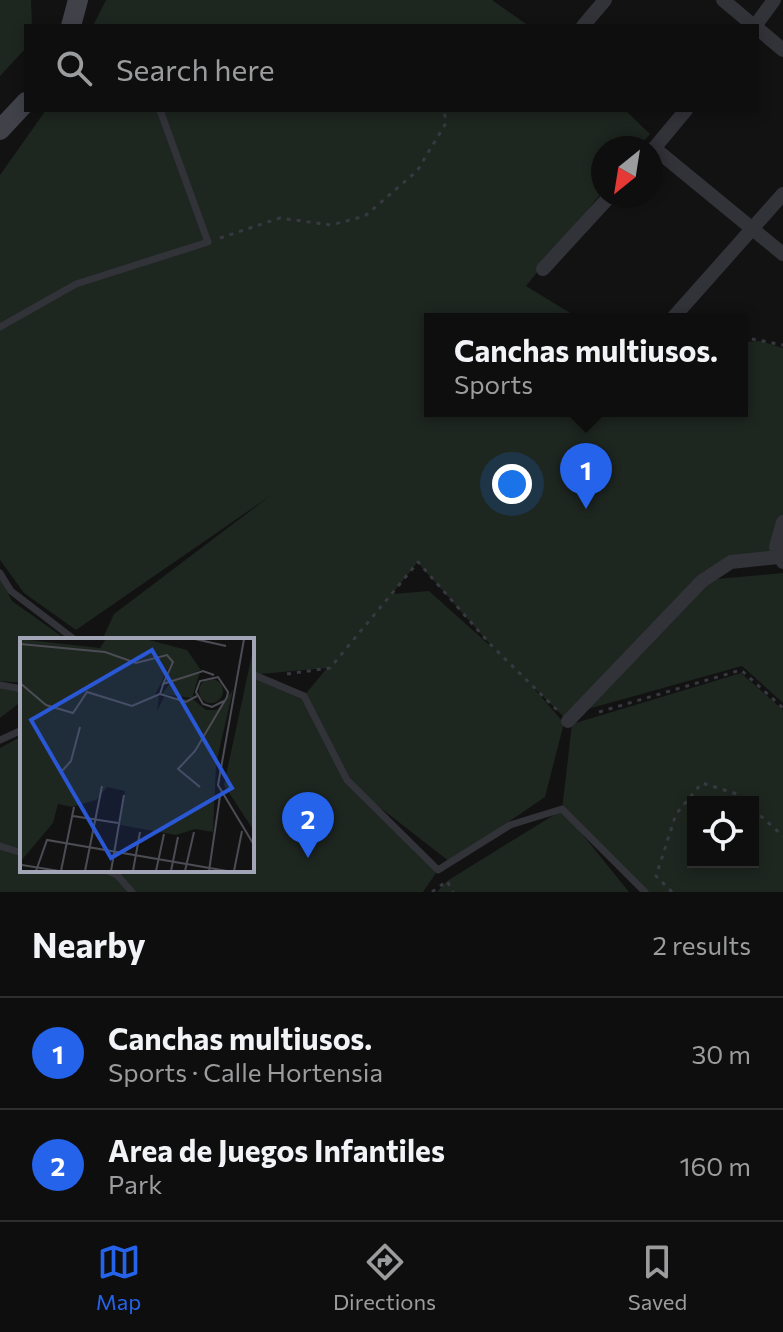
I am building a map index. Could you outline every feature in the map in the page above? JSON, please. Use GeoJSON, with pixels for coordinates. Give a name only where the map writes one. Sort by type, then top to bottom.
{"type":"FeatureCollection","features":[{"type":"Feature","properties":{"kind":"street"},"geometry":{"type":"LineString","coordinates":[[585,24],[605,0]]}},
{"type":"Feature","properties":{"kind":"street"},"geometry":{"type":"LineString","coordinates":[[723,0],[751,24]]}},
{"type":"Feature","properties":{"kind":"street"},"geometry":{"type":"LineString","coordinates":[[757,24],[774,0]]}},
{"type":"Feature","properties":{"kind":"street"},"geometry":{"type":"LineString","coordinates":[[759,30],[783,50]]}},
{"type":"Feature","properties":{"kind":"street"},"geometry":{"type":"LineString","coordinates":[[0,130],[24,104]]}},
{"type":"Feature","properties":{"kind":"street"},"geometry":{"type":"LineString","coordinates":[[663,138],[684,112]]}},
{"type":"Feature","properties":{"kind":"street"},"geometry":{"type":"LineString","coordinates":[[663,158],[783,254]]}},
{"type":"Feature","properties":{"kind":"street"},"geometry":{"type":"LineString","coordinates":[[677,313],[783,194]]}},
{"type":"Feature","properties":{"kind":"street"},"geometry":{"type":"LineString","coordinates":[[543,269],[599,208]]}},
{"type":"Feature","properties":{"kind":"street"},"geometry":{"type":"LineString","coordinates":[[568,721],[702,581],[731,562],[781,560],[776,536],[783,522]]}},
{"type":"Feature","properties":{"kind":"lane"},"geometry":{"type":"LineString","coordinates":[[0,327],[76,284],[208,242],[161,112]]}},
{"type":"Feature","properties":{"kind":"lane"},"geometry":{"type":"LineString","coordinates":[[0,573],[11,591],[72,638]]}},
{"type":"Feature","properties":{"kind":"lane"},"geometry":{"type":"LineString","coordinates":[[255,674],[304,696],[347,780],[438,870],[510,825],[562,809],[645,892]]}},
{"type":"Feature","properties":{"kind":"lane"},"geometry":{"type":"LineString","coordinates":[[0,685],[20,689]]}},
{"type":"Feature","properties":{"kind":"lane"},"geometry":{"type":"LineString","coordinates":[[0,740],[20,731]]}},
{"type":"Feature","properties":{"kind":"lane"},"geometry":{"type":"LineString","coordinates":[[0,846],[20,852]]}},
{"type":"Feature","properties":{"kind":"lane"},"geometry":{"type":"LineString","coordinates":[[110,872],[132,892]]}},
{"type":"Feature","properties":{"kind":"path"},"geometry":{"type":"LineString","coordinates":[[208,242],[280,218],[331,225],[365,216],[417,171],[446,123],[444,112]]}},
{"type":"Feature","properties":{"kind":"path"},"geometry":{"type":"LineString","coordinates":[[748,338],[783,345]]}},
{"type":"Feature","properties":{"kind":"path"},"geometry":{"type":"LineString","coordinates":[[255,674],[295,674],[330,668],[418,562],[492,646],[568,721]]}},
{"type":"Feature","properties":{"kind":"path"},"geometry":{"type":"LineString","coordinates":[[597,712],[741,670],[783,708]]}},
{"type":"Feature","properties":{"kind":"path"},"geometry":{"type":"LineString","coordinates":[[691,796],[702,783],[739,796]]}},
{"type":"Feature","properties":{"kind":"path"},"geometry":{"type":"LineString","coordinates":[[672,892],[656,876],[676,814],[687,801]]}},
{"type":"Feature","properties":{"kind":"path"},"geometry":{"type":"LineString","coordinates":[[759,814],[783,836]]}},
{"type":"Feature","properties":{"kind":"path"},"geometry":{"type":"LineString","coordinates":[[432,892],[447,881],[453,892]]}},
{"type":"Feature","properties":{"kind":"shaded area"},"geometry":{"type":"Polygon","coordinates":[[[0,0],[31,0],[32,24],[24,24],[24,50],[0,76],[0,0]]]}},
{"type":"Feature","properties":{"kind":"shaded area"},"geometry":{"type":"Polygon","coordinates":[[[106,0],[492,0],[526,24],[94,24],[106,0]]]}},
{"type":"Feature","properties":{"kind":"shaded area"},"geometry":{"type":"Polygon","coordinates":[[[45,112],[627,112],[650,134],[591,136],[591,206],[526,286],[570,313],[424,313],[424,417],[748,417],[748,342],[760,341],[783,348],[783,528],[779,557],[731,562],[705,580],[783,573],[783,703],[742,666],[584,710],[568,721],[531,685],[564,723],[545,797],[450,862],[360,792],[438,870],[423,892],[0,892],[0,748],[20,737],[20,872],[254,872],[254,638],[103,638],[114,614],[270,496],[76,630],[24,593],[0,560],[0,175],[45,112]],[[418,563],[392,594],[429,591],[496,651],[418,563]],[[327,668],[260,674],[304,696],[327,668]]]}},
{"type":"Feature","properties":{"kind":"shaded area"},"geometry":{"type":"Polygon","coordinates":[[[0,577],[12,601],[64,638],[20,638],[20,683],[0,681],[0,577]]]}},
{"type":"Feature","properties":{"kind":"shaded area"},"geometry":{"type":"Polygon","coordinates":[[[741,673],[783,710],[783,892],[643,892],[570,819],[629,892],[437,892],[447,881],[562,810],[572,724],[741,673]]]}},
{"type":"Feature","properties":{"kind":"shaded area"},"geometry":{"type":"Polygon","coordinates":[[[0,688],[20,692],[20,703],[0,718],[0,688]]]}},
{"type":"Feature","properties":{"kind":"place","name":"Canchas multiusos."},"geometry":{"type":"Point","coordinates":[586,509]}},
{"type":"Feature","properties":{"kind":"place","name":"Area de Juegos Infantiles"},"geometry":{"type":"Point","coordinates":[308,858]}}]}
